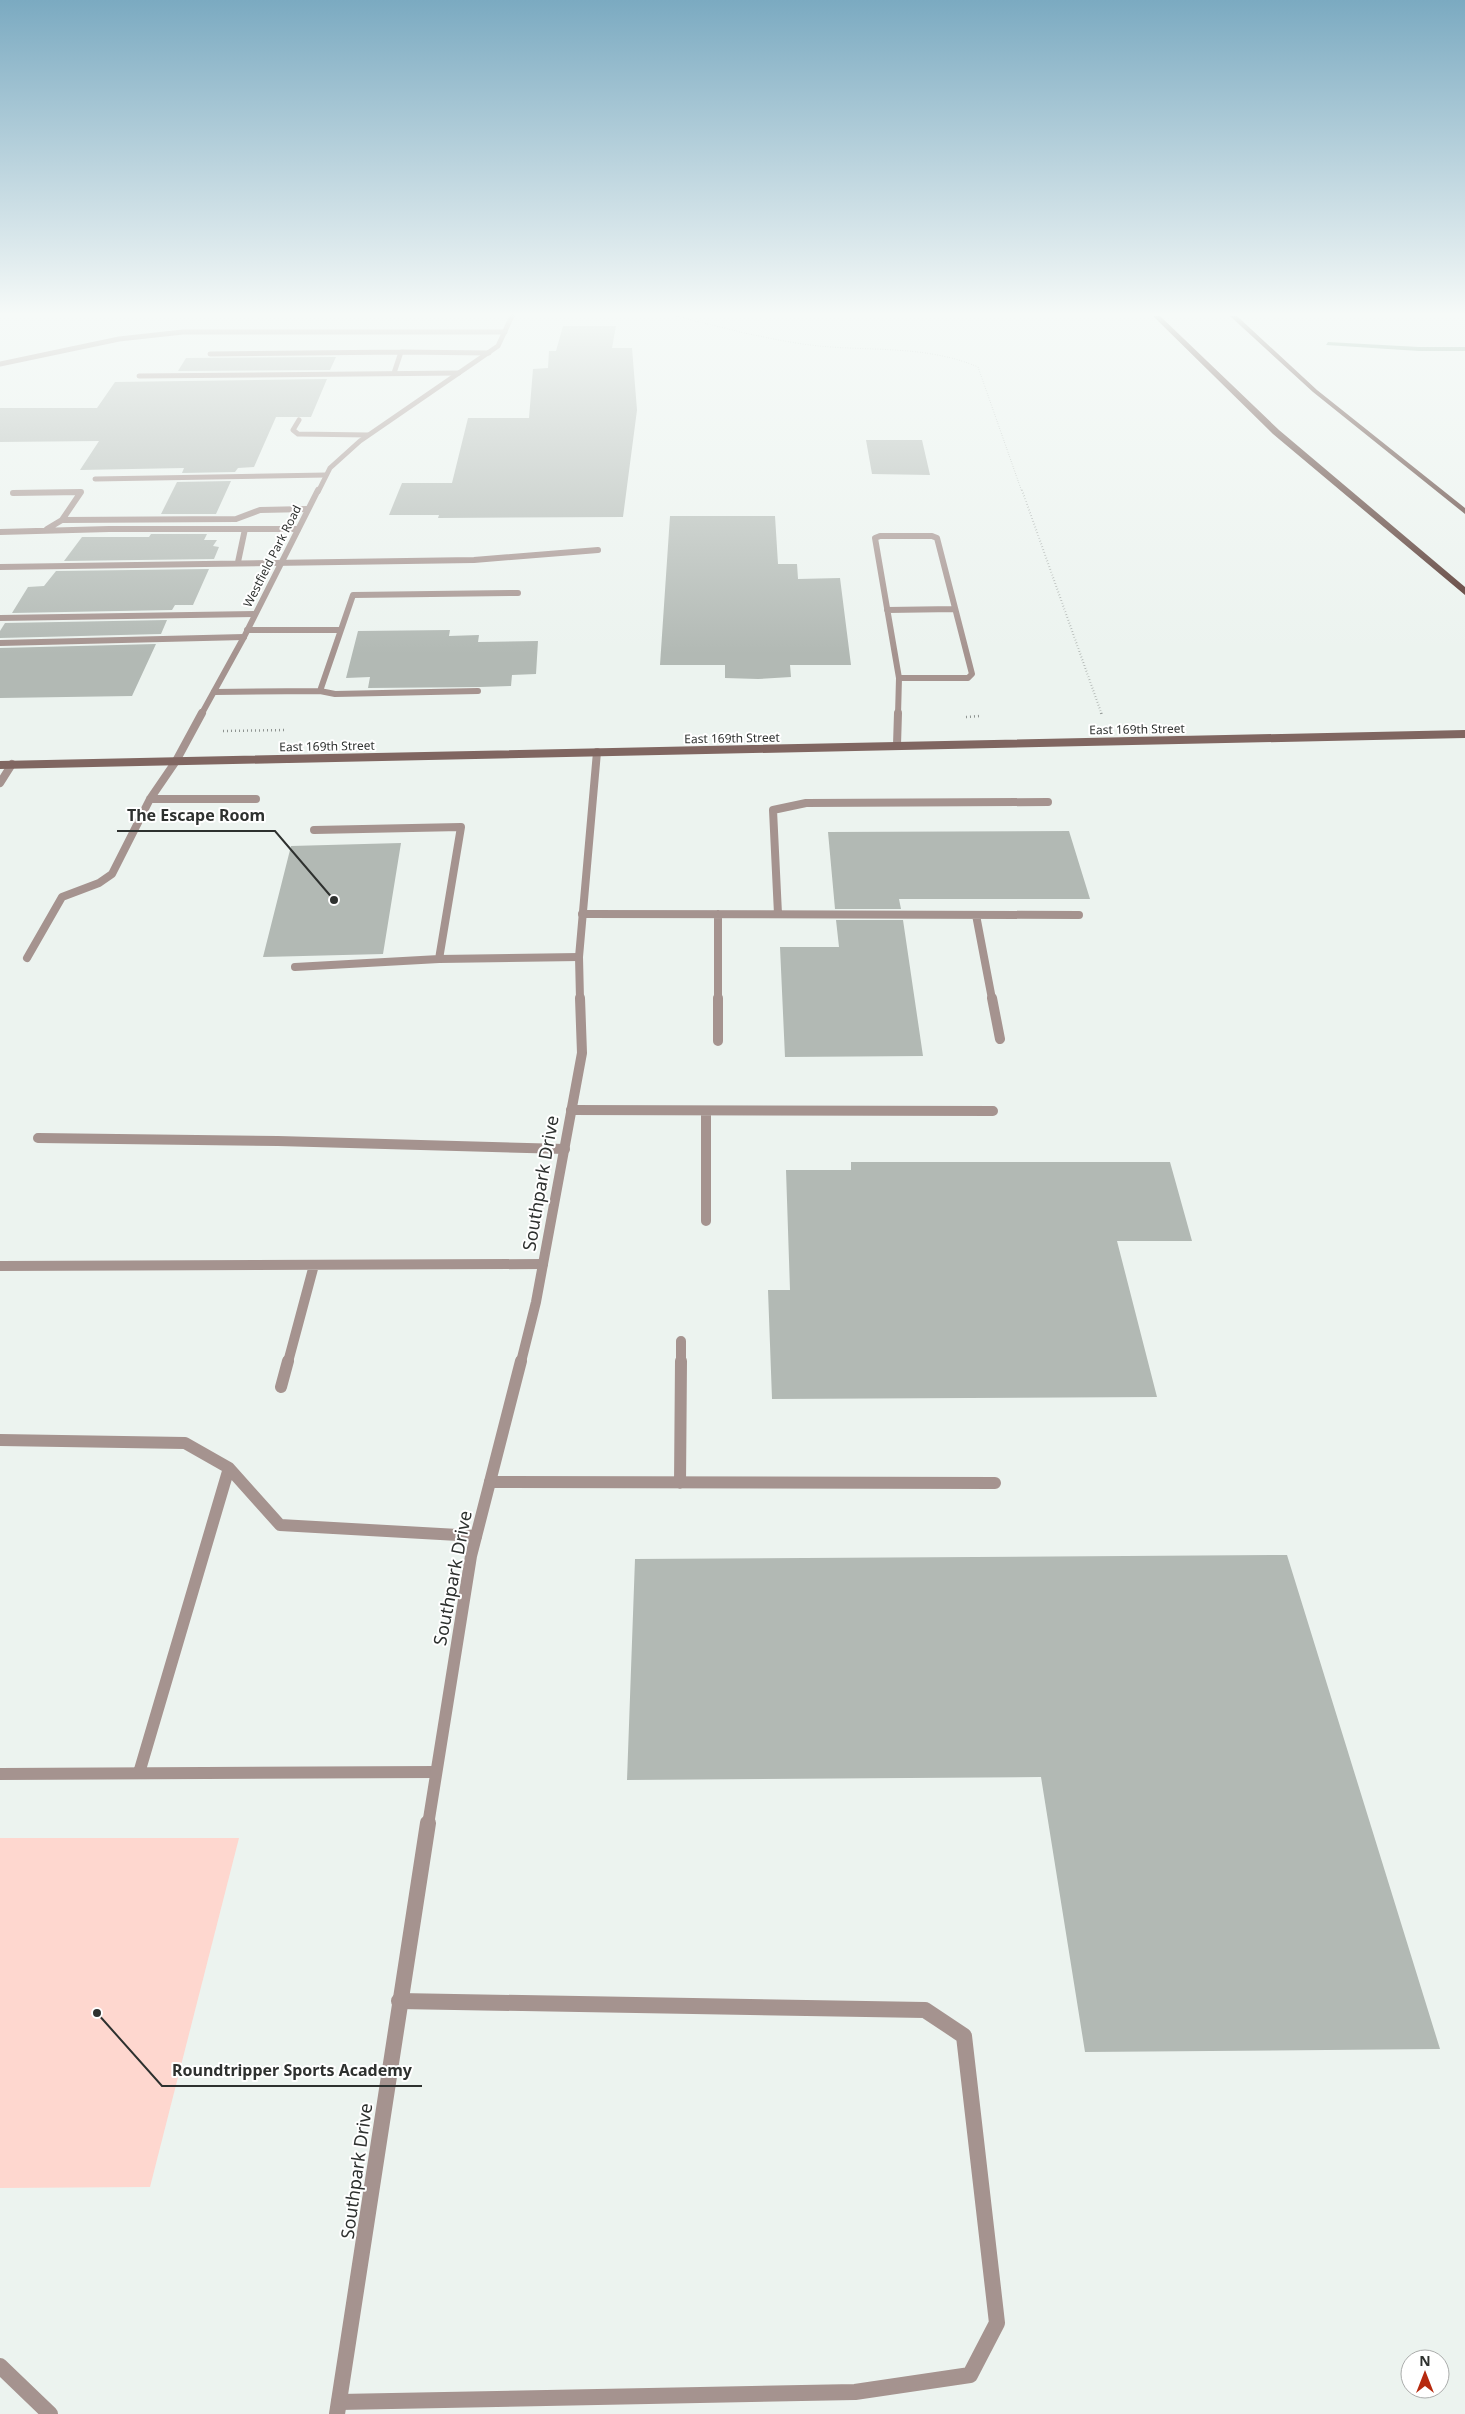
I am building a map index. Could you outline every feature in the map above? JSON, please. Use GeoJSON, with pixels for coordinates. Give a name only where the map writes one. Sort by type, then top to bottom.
{"type":"FeatureCollection","features":[{"type":"Feature","properties":{"kind":"highway"},"geometry":{"type":"LineString","coordinates":[[1273,429],[1465,592]]}},
{"type":"Feature","properties":{"kind":"highway"},"geometry":{"type":"LineString","coordinates":[[1362,429],[1465,512]]}},
{"type":"Feature","properties":{"kind":"street"},"geometry":{"type":"LineString","coordinates":[[294,429],[298,434],[368,435]]}},
{"type":"Feature","properties":{"kind":"street","name":"Westfield Park Road"},"geometry":{"type":"LineString","coordinates":[[27,958],[62,896],[99,883],[112,874],[150,800],[176,761],[246,634],[254,614],[326,475],[344,455],[377,429]]}},
{"type":"Feature","properties":{"kind":"street"},"geometry":{"type":"LineString","coordinates":[[95,479],[326,475]]}},
{"type":"Feature","properties":{"kind":"street"},"geometry":{"type":"LineString","coordinates":[[13,493],[81,492],[62,520],[46,530]]}},
{"type":"Feature","properties":{"kind":"street"},"geometry":{"type":"LineString","coordinates":[[62,520],[236,519],[260,510],[307,509]]}},
{"type":"Feature","properties":{"kind":"street"},"geometry":{"type":"LineString","coordinates":[[238,562],[245,529]]}},
{"type":"Feature","properties":{"kind":"street"},"geometry":{"type":"LineString","coordinates":[[0,532],[46,530],[298,529]]}},
{"type":"Feature","properties":{"kind":"street"},"geometry":{"type":"LineString","coordinates":[[897,745],[899,678],[875,538],[880,536],[932,536],[936,538],[972,674],[968,678],[899,678]]}},
{"type":"Feature","properties":{"kind":"street"},"geometry":{"type":"LineString","coordinates":[[0,567],[474,560],[598,550]]}},
{"type":"Feature","properties":{"kind":"street"},"geometry":{"type":"LineString","coordinates":[[320,690],[353,595],[518,593]]}},
{"type":"Feature","properties":{"kind":"street"},"geometry":{"type":"LineString","coordinates":[[887,610],[956,609]]}},
{"type":"Feature","properties":{"kind":"street"},"geometry":{"type":"LineString","coordinates":[[0,618],[254,614]]}},
{"type":"Feature","properties":{"kind":"street"},"geometry":{"type":"LineString","coordinates":[[0,643],[340,630]]}},
{"type":"Feature","properties":{"kind":"street"},"geometry":{"type":"LineString","coordinates":[[214,692],[320,690],[334,694],[478,692]]}},
{"type":"Feature","properties":{"kind":"street","name":"East 169th Street"},"geometry":{"type":"LineString","coordinates":[[0,765],[1465,734]]}},
{"type":"Feature","properties":{"kind":"street","name":"Southpark Drive"},"geometry":{"type":"LineString","coordinates":[[338,2408],[399,2001],[471,1556],[536,1302],[582,1053],[579,957],[597,752]]}},
{"type":"Feature","properties":{"kind":"street"},"geometry":{"type":"LineString","coordinates":[[0,783],[12,764]]}},
{"type":"Feature","properties":{"kind":"street"},"geometry":{"type":"LineString","coordinates":[[150,800],[256,799]]}},
{"type":"Feature","properties":{"kind":"street"},"geometry":{"type":"LineString","coordinates":[[778,914],[773,810],[806,802],[1048,802]]}},
{"type":"Feature","properties":{"kind":"street"},"geometry":{"type":"LineString","coordinates":[[314,830],[461,827],[439,959]]}},
{"type":"Feature","properties":{"kind":"street"},"geometry":{"type":"LineString","coordinates":[[582,914],[1079,915]]}},
{"type":"Feature","properties":{"kind":"street"},"geometry":{"type":"LineString","coordinates":[[718,914],[718,1041]]}},
{"type":"Feature","properties":{"kind":"street"},"geometry":{"type":"LineString","coordinates":[[976,915],[1000,1039]]}},
{"type":"Feature","properties":{"kind":"street"},"geometry":{"type":"LineString","coordinates":[[295,967],[439,959],[579,957]]}},
{"type":"Feature","properties":{"kind":"street"},"geometry":{"type":"LineString","coordinates":[[572,1110],[993,1111]]}},
{"type":"Feature","properties":{"kind":"street"},"geometry":{"type":"LineString","coordinates":[[706,1111],[706,1221]]}},
{"type":"Feature","properties":{"kind":"street"},"geometry":{"type":"LineString","coordinates":[[38,1138],[278,1141],[564,1149]]}},
{"type":"Feature","properties":{"kind":"street"},"geometry":{"type":"LineString","coordinates":[[0,1266],[543,1264]]}},
{"type":"Feature","properties":{"kind":"street"},"geometry":{"type":"LineString","coordinates":[[281,1387],[314,1265]]}},
{"type":"Feature","properties":{"kind":"street"},"geometry":{"type":"LineString","coordinates":[[680,1483],[681,1341]]}},
{"type":"Feature","properties":{"kind":"street"},"geometry":{"type":"LineString","coordinates":[[0,1440],[185,1443],[229,1468],[280,1525],[476,1536]]}},
{"type":"Feature","properties":{"kind":"street"},"geometry":{"type":"LineString","coordinates":[[139,1773],[229,1468]]}},
{"type":"Feature","properties":{"kind":"street"},"geometry":{"type":"LineString","coordinates":[[490,1482],[995,1483]]}},
{"type":"Feature","properties":{"kind":"street"},"geometry":{"type":"LineString","coordinates":[[0,1774],[436,1772]]}},
{"type":"Feature","properties":{"kind":"street"},"geometry":{"type":"LineString","coordinates":[[338,2408],[855,2392],[970,2375],[997,2323],[964,2036],[925,2010],[399,2001]]}},
{"type":"Feature","properties":{"kind":"street"},"geometry":{"type":"LineString","coordinates":[[0,2366],[50,2414]]}},
{"type":"Feature","properties":{"kind":"path"},"geometry":{"type":"LineString","coordinates":[[999,429],[1104,724],[1098,742]]}},
{"type":"Feature","properties":{"kind":"shaded area"},"geometry":{"type":"Polygon","coordinates":[[[0,1838],[239,1838],[150,2187],[0,2188],[0,1838]]]}},
{"type":"Feature","properties":{"kind":"building"},"geometry":{"type":"Polygon","coordinates":[[[0,429],[271,429],[254,467],[238,468],[235,472],[182,473],[184,468],[80,470],[99,441],[0,442],[0,429]]]}},
{"type":"Feature","properties":{"kind":"building"},"geometry":{"type":"Polygon","coordinates":[[[465,429],[635,429],[623,517],[438,518],[439,515],[389,515],[402,483],[452,483],[465,429]]]}},
{"type":"Feature","properties":{"kind":"building"},"geometry":{"type":"Polygon","coordinates":[[[866,440],[922,440],[930,475],[872,474],[866,440]]]}},
{"type":"Feature","properties":{"kind":"building"},"geometry":{"type":"Polygon","coordinates":[[[231,481],[216,514],[161,514],[177,482],[231,481]]]}},
{"type":"Feature","properties":{"kind":"building"},"geometry":{"type":"Polygon","coordinates":[[[670,516],[775,516],[778,564],[797,564],[798,579],[840,578],[851,665],[790,665],[791,677],[758,679],[725,678],[725,665],[660,665],[670,516]]]}},
{"type":"Feature","properties":{"kind":"building"},"geometry":{"type":"Polygon","coordinates":[[[151,534],[207,534],[204,540],[217,540],[213,546],[219,547],[214,559],[64,561],[82,537],[149,537],[151,534]]]}},
{"type":"Feature","properties":{"kind":"building"},"geometry":{"type":"Polygon","coordinates":[[[209,569],[193,605],[175,605],[172,610],[12,613],[28,587],[44,586],[56,571],[209,569]]]}},
{"type":"Feature","properties":{"kind":"building"},"geometry":{"type":"Polygon","coordinates":[[[167,620],[161,634],[0,638],[0,631],[5,623],[167,620]]]}},
{"type":"Feature","properties":{"kind":"building"},"geometry":{"type":"Polygon","coordinates":[[[450,630],[449,636],[479,635],[478,642],[538,641],[536,674],[512,675],[511,686],[480,687],[368,688],[370,677],[346,678],[358,631],[450,630]]]}},
{"type":"Feature","properties":{"kind":"building"},"geometry":{"type":"Polygon","coordinates":[[[156,644],[132,696],[0,698],[0,648],[156,644]]]}},
{"type":"Feature","properties":{"kind":"building"},"geometry":{"type":"Polygon","coordinates":[[[1069,831],[1090,899],[899,899],[901,909],[835,909],[828,832],[1069,831]]]}},
{"type":"Feature","properties":{"kind":"building"},"geometry":{"type":"Polygon","coordinates":[[[401,843],[383,954],[263,957],[291,846],[401,843]]]}},
{"type":"Feature","properties":{"kind":"building"},"geometry":{"type":"Polygon","coordinates":[[[836,920],[903,920],[923,1056],[785,1057],[780,947],[839,947],[836,920]]]}},
{"type":"Feature","properties":{"kind":"building"},"geometry":{"type":"Polygon","coordinates":[[[851,1162],[1170,1162],[1192,1241],[1117,1241],[1157,1397],[772,1399],[768,1290],[790,1290],[786,1170],[851,1170],[851,1162]]]}},
{"type":"Feature","properties":{"kind":"building"},"geometry":{"type":"Polygon","coordinates":[[[1287,1555],[1440,2049],[1085,2052],[1041,1777],[627,1780],[635,1559],[1287,1555]]]}},
{"type":"Feature","properties":{"kind":"place","name":"The Escape Room"},"geometry":{"type":"Point","coordinates":[334,900]}},
{"type":"Feature","properties":{"kind":"place","name":"Roundtripper Sports Academy"},"geometry":{"type":"Point","coordinates":[97,2013]}}]}
